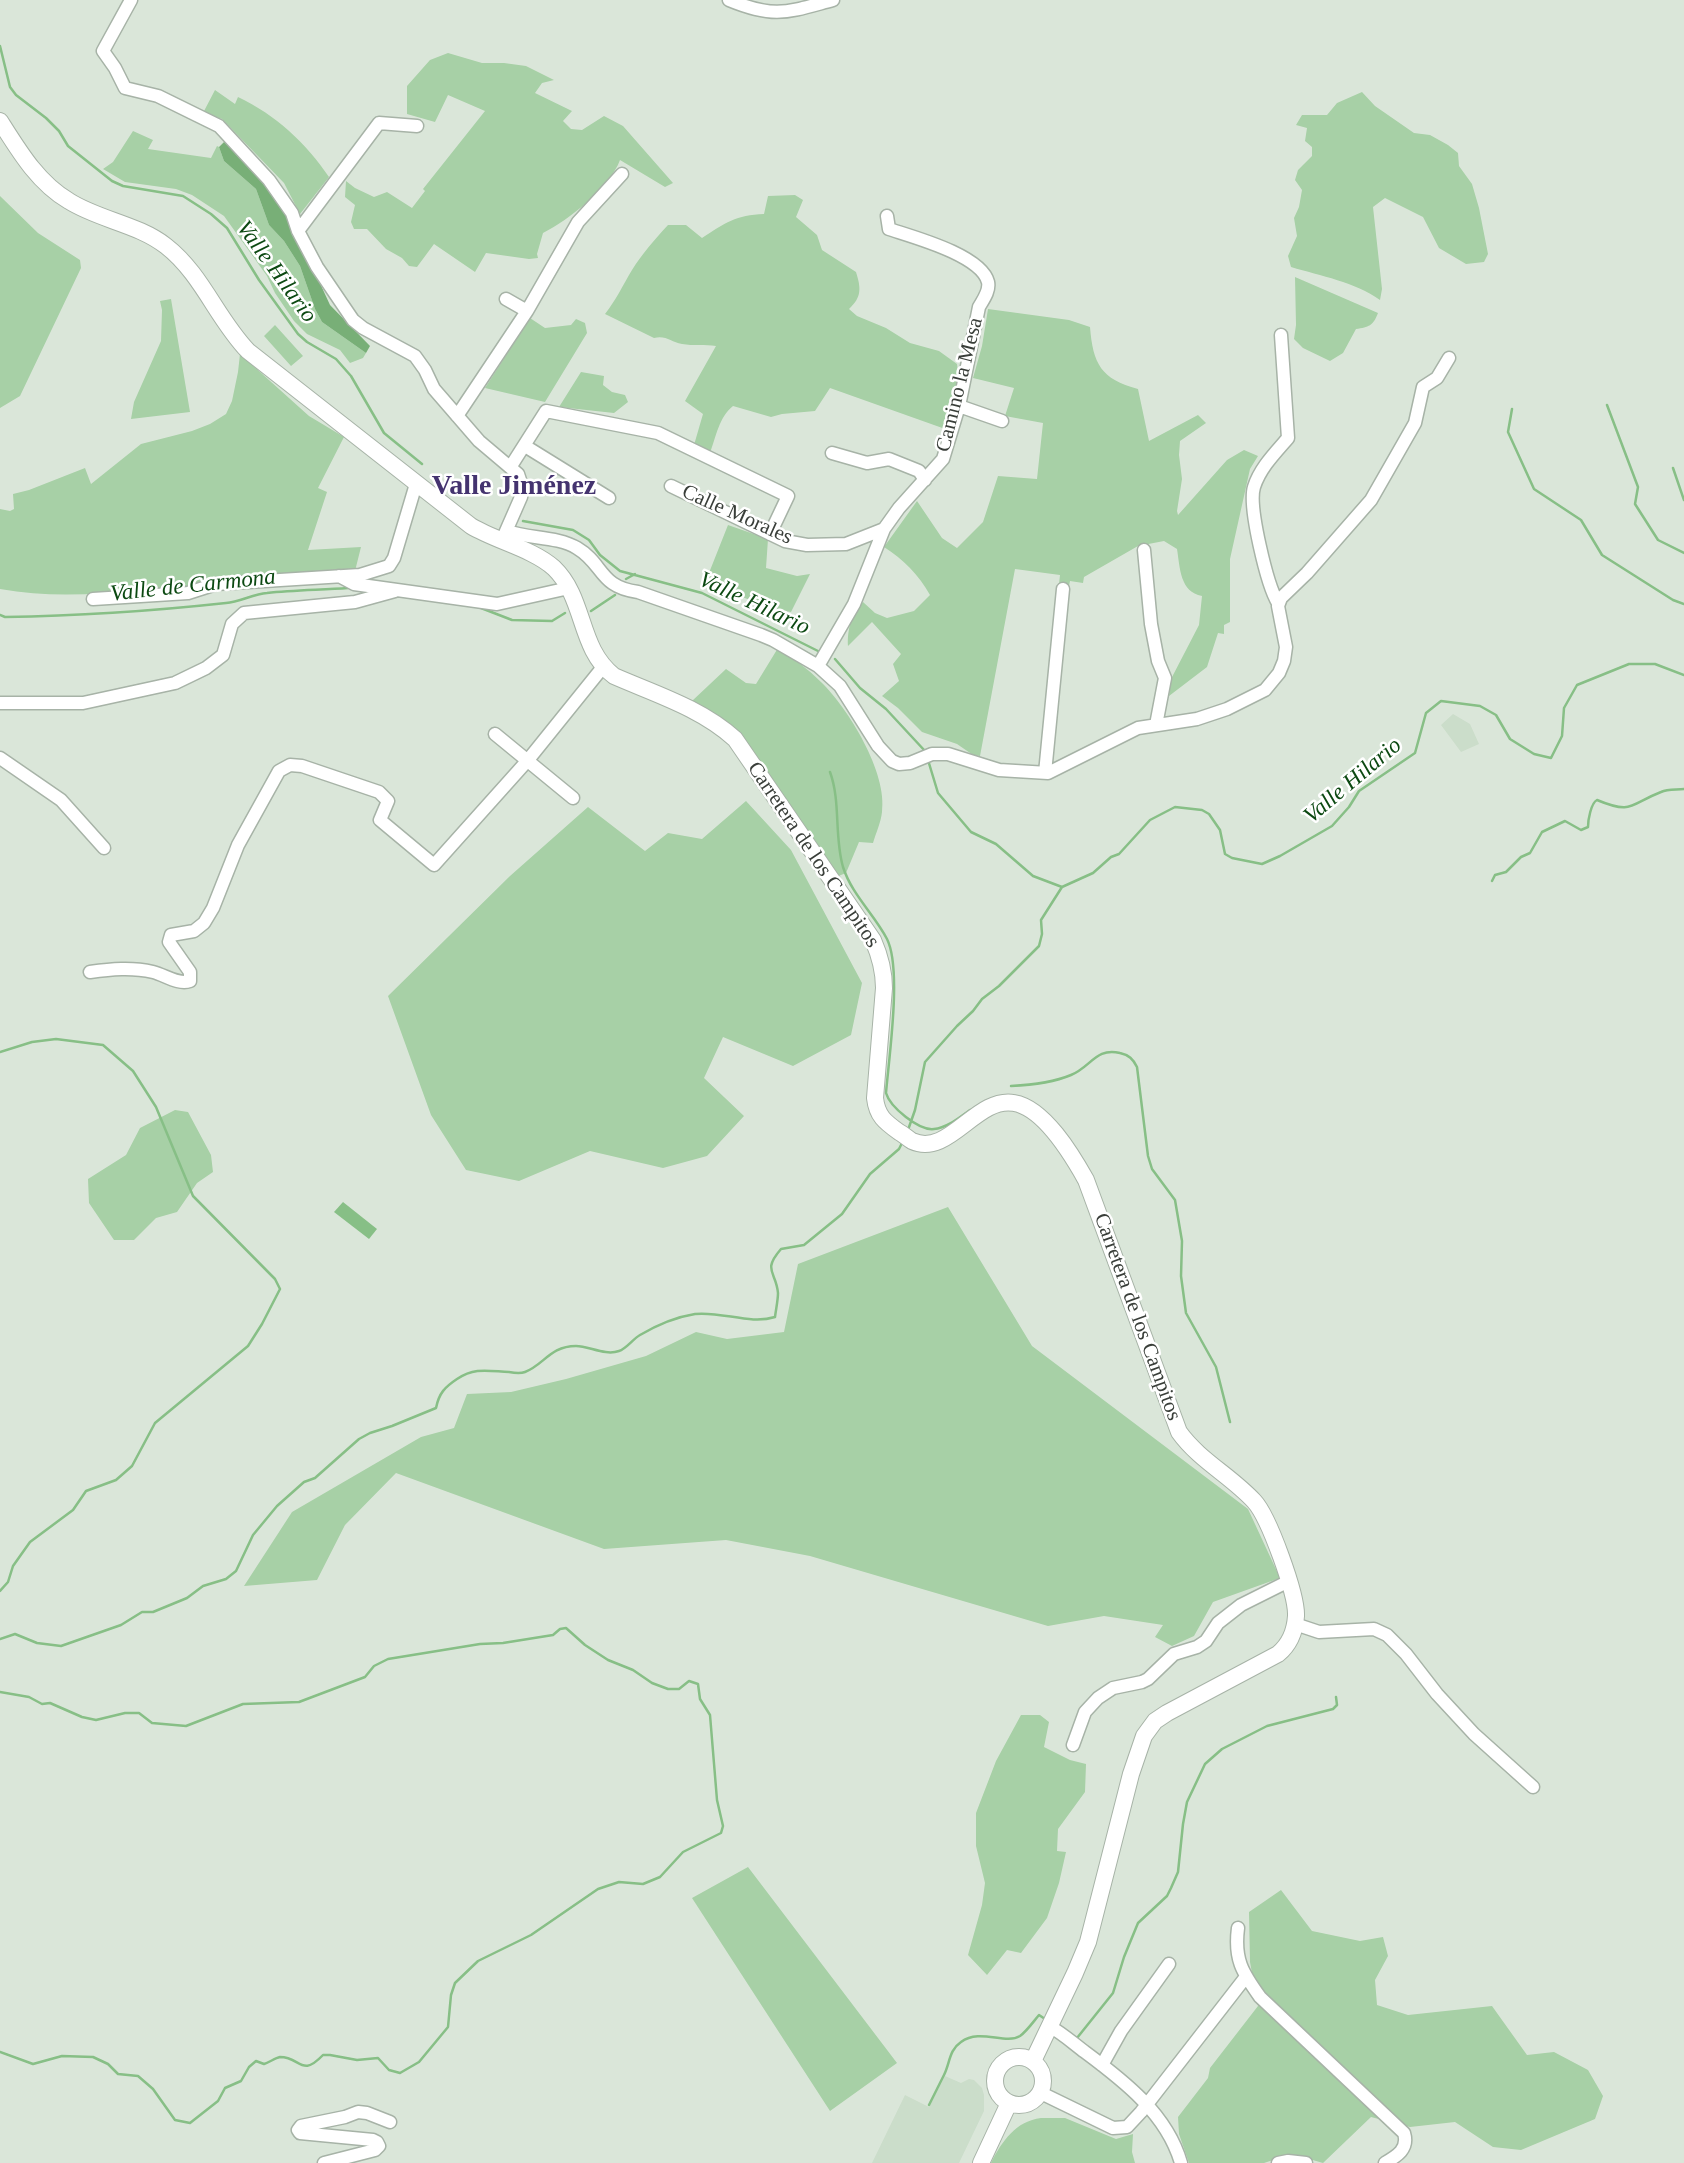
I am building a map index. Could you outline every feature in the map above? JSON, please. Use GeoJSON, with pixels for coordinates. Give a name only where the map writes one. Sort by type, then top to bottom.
{"type":"FeatureCollection","features":[{"type":"Feature","properties":{"kind":"main road"},"geometry":{"type":"LineString","coordinates":[[0,121],[38,175],[57,192],[70,202],[164,245],[191,270],[236,339],[248,351],[471,526],[504,537],[554,569],[569,589],[589,645],[603,667]]}},
{"type":"Feature","properties":{"kind":"main road","name":"Carretera de los Campitos"},"geometry":{"type":"LineString","coordinates":[[603,667],[614,676],[702,715],[734,739],[873,940],[880,955],[884,979],[875,1098],[878,1113],[884,1122],[912,1141],[927,1143],[943,1139],[987,1107],[1007,1102],[1018,1104],[1029,1109],[1049,1127],[1077,1165],[1092,1193],[1179,1432],[1196,1452],[1256,1503],[1263,1514],[1289,1581],[1295,1608],[1295,1624]]}},
{"type":"Feature","properties":{"kind":"main road"},"geometry":{"type":"LineString","coordinates":[[1033,2061],[1088,1942],[1134,1765],[1147,1730],[1167,1713],[1278,1654],[1289,1642],[1295,1624]]}},
{"type":"Feature","properties":{"kind":"main road"},"geometry":{"type":"LineString","coordinates":[[1022,2057],[1033,2061],[1042,2074],[1041,2093],[1028,2104],[1009,2103],[996,2088],[998,2070],[1010,2058],[1022,2057]]}},
{"type":"Feature","properties":{"kind":"main road"},"geometry":{"type":"LineString","coordinates":[[981,2163],[1009,2103]]}},
{"type":"Feature","properties":{"kind":"street"},"geometry":{"type":"LineString","coordinates":[[131,0],[103,51],[125,88],[159,96],[219,126],[269,180],[292,213],[298,231],[317,267],[353,320],[419,360],[435,389],[479,441],[518,474],[523,489],[504,537],[571,545],[579,549],[611,584],[620,589],[638,592],[773,640],[818,666],[840,686],[878,746],[895,763],[907,764],[932,754],[948,754],[999,770],[1045,773],[1138,728],[1210,715],[1244,702],[1270,686],[1279,673],[1286,647],[1278,603],[1263,560],[1253,491],[1258,476],[1288,438],[1281,335]]}},
{"type":"Feature","properties":{"kind":"street"},"geometry":{"type":"LineString","coordinates":[[729,0],[749,8],[780,13],[833,0]]}},
{"type":"Feature","properties":{"kind":"street"},"geometry":{"type":"LineString","coordinates":[[298,231],[379,123],[417,126]]}},
{"type":"Feature","properties":{"kind":"street"},"geometry":{"type":"LineString","coordinates":[[457,415],[527,311],[578,222],[622,174]]}},
{"type":"Feature","properties":{"kind":"street","name":"Camino la Mesa"},"geometry":{"type":"LineString","coordinates":[[818,666],[854,604],[884,529],[943,459],[959,406],[979,307],[989,285],[984,275],[965,257],[889,229],[887,216]]}},
{"type":"Feature","properties":{"kind":"street"},"geometry":{"type":"LineString","coordinates":[[506,299],[527,311]]}},
{"type":"Feature","properties":{"kind":"street"},"geometry":{"type":"LineString","coordinates":[[1278,603],[1371,500],[1415,423],[1423,387],[1437,378],[1449,358]]}},
{"type":"Feature","properties":{"kind":"street"},"geometry":{"type":"LineString","coordinates":[[959,406],[1002,421]]}},
{"type":"Feature","properties":{"kind":"street"},"geometry":{"type":"LineString","coordinates":[[511,466],[546,411],[658,433],[788,496],[770,534]]}},
{"type":"Feature","properties":{"kind":"street"},"geometry":{"type":"LineString","coordinates":[[525,446],[609,498]]}},
{"type":"Feature","properties":{"kind":"street"},"geometry":{"type":"LineString","coordinates":[[832,453],[867,463],[889,460],[919,471],[925,480]]}},
{"type":"Feature","properties":{"kind":"street"},"geometry":{"type":"LineString","coordinates":[[93,599],[188,593],[216,584],[360,575],[390,566],[416,484]]}},
{"type":"Feature","properties":{"kind":"street","name":"Calle Morales"},"geometry":{"type":"LineString","coordinates":[[671,486],[785,541],[807,545],[846,544],[884,529]]}},
{"type":"Feature","properties":{"kind":"street"},"geometry":{"type":"LineString","coordinates":[[1143,550],[1151,624],[1158,661],[1165,678],[1156,725]]}},
{"type":"Feature","properties":{"kind":"street"},"geometry":{"type":"LineString","coordinates":[[339,576],[354,584],[497,604],[569,589]]}},
{"type":"Feature","properties":{"kind":"street"},"geometry":{"type":"LineString","coordinates":[[1045,773],[1063,589]]}},
{"type":"Feature","properties":{"kind":"street"},"geometry":{"type":"LineString","coordinates":[[0,703],[83,704],[175,683],[206,668],[223,655],[232,624],[244,613],[355,602],[395,591]]}},
{"type":"Feature","properties":{"kind":"street"},"geometry":{"type":"LineString","coordinates":[[90,972],[113,968],[151,972],[184,983],[190,981],[190,972],[169,942],[171,935],[194,931],[204,923],[213,908],[238,845],[279,771],[290,765],[302,766],[379,792],[388,801],[380,820],[434,865],[528,760],[603,667]]}},
{"type":"Feature","properties":{"kind":"street"},"geometry":{"type":"LineString","coordinates":[[495,734],[573,798]]}},
{"type":"Feature","properties":{"kind":"street"},"geometry":{"type":"LineString","coordinates":[[0,758],[61,800],[104,848]]}},
{"type":"Feature","properties":{"kind":"street"},"geometry":{"type":"LineString","coordinates":[[1073,1745],[1085,1712],[1098,1698],[1113,1688],[1148,1679],[1174,1654],[1197,1647],[1211,1635],[1218,1623],[1241,1605],[1289,1581]]}},
{"type":"Feature","properties":{"kind":"street"},"geometry":{"type":"LineString","coordinates":[[1295,1624],[1319,1632],[1374,1629],[1387,1635],[1474,1734],[1533,1787]]}},
{"type":"Feature","properties":{"kind":"street"},"geometry":{"type":"LineString","coordinates":[[1238,1928],[1237,1950],[1245,1978],[1270,2008],[1313,2045],[1404,2133],[1406,2141],[1403,2150],[1385,2163]]}},
{"type":"Feature","properties":{"kind":"street"},"geometry":{"type":"LineString","coordinates":[[1102,2065],[1121,2031],[1169,1964]]}},
{"type":"Feature","properties":{"kind":"street"},"geometry":{"type":"LineString","coordinates":[[1041,2093],[1118,2129],[1128,2127],[1245,1978]]}},
{"type":"Feature","properties":{"kind":"street"},"geometry":{"type":"LineString","coordinates":[[1049,2026],[1102,2065],[1147,2104],[1171,2138],[1181,2163]]}},
{"type":"Feature","properties":{"kind":"street"},"geometry":{"type":"LineString","coordinates":[[324,2163],[375,2150],[379,2146],[373,2140],[300,2133],[300,2126],[358,2112],[390,2122]]}},
{"type":"Feature","properties":{"kind":"street"},"geometry":{"type":"LineString","coordinates":[[1278,2163],[1306,2163]]}},
{"type":"Feature","properties":{"kind":"shaded area"},"geometry":{"type":"Polygon","coordinates":[[[448,53],[482,63],[526,66],[554,80],[542,83],[535,93],[572,111],[563,121],[571,129],[582,130],[604,116],[623,126],[673,183],[665,187],[620,160],[607,181],[588,202],[543,233],[538,258],[486,253],[475,272],[434,244],[417,267],[409,266],[402,258],[386,249],[367,229],[354,229],[351,222],[355,205],[345,197],[346,181],[374,197],[387,192],[412,208],[425,191],[423,189],[485,111],[448,95],[435,122],[407,114],[407,86],[430,60],[448,53]]]}},
{"type":"Feature","properties":{"kind":"shaded area"},"geometry":{"type":"Polygon","coordinates":[[[215,90],[235,104],[238,97],[252,104],[277,121],[300,141],[329,177],[300,214],[284,183],[222,119],[203,113],[215,90]]]}},
{"type":"Feature","properties":{"kind":"shaded area"},"geometry":{"type":"Polygon","coordinates":[[[1362,92],[1375,106],[1414,133],[1430,135],[1458,153],[1459,166],[1472,184],[1479,208],[1488,254],[1484,262],[1466,264],[1439,248],[1423,217],[1385,198],[1373,207],[1382,289],[1380,300],[1349,284],[1291,267],[1288,256],[1297,236],[1294,218],[1302,190],[1295,180],[1298,170],[1312,156],[1312,147],[1305,141],[1307,128],[1296,125],[1302,115],[1327,115],[1337,103],[1362,92]]]}},
{"type":"Feature","properties":{"kind":"shaded area"},"geometry":{"type":"Polygon","coordinates":[[[133,131],[153,140],[148,149],[211,158],[217,146],[219,147],[224,161],[256,189],[269,225],[284,241],[300,266],[322,322],[366,353],[363,358],[350,363],[340,350],[307,334],[294,321],[267,276],[224,216],[192,195],[176,189],[125,182],[103,169],[113,162],[133,131]]]}},
{"type":"Feature","properties":{"kind":"shaded area"},"geometry":{"type":"Polygon","coordinates":[[[225,141],[266,181],[289,216],[330,305],[370,346],[366,353],[322,322],[300,266],[284,241],[269,225],[256,189],[224,161],[219,147],[225,141]]]}},
{"type":"Feature","properties":{"kind":"shaded area"},"geometry":{"type":"Polygon","coordinates":[[[795,195],[803,200],[796,217],[817,235],[822,250],[856,272],[859,292],[849,309],[857,316],[886,328],[910,343],[939,351],[957,364],[959,381],[948,430],[830,388],[815,411],[771,417],[733,406],[721,421],[710,453],[694,445],[703,414],[685,401],[716,346],[686,345],[665,338],[654,338],[605,314],[640,258],[668,225],[686,225],[702,238],[731,221],[764,214],[768,196],[795,195]]]}},
{"type":"Feature","properties":{"kind":"shaded area"},"geometry":{"type":"Polygon","coordinates":[[[0,196],[38,233],[80,260],[81,268],[20,396],[0,408],[0,196]]]}},
{"type":"Feature","properties":{"kind":"shaded area"},"geometry":{"type":"Polygon","coordinates":[[[1295,277],[1378,313],[1370,325],[1356,329],[1343,353],[1330,361],[1303,348],[1294,339],[1295,277]]]}},
{"type":"Feature","properties":{"kind":"shaded area"},"geometry":{"type":"Polygon","coordinates":[[[171,299],[190,412],[131,419],[134,402],[161,341],[160,301],[171,299]]]}},
{"type":"Feature","properties":{"kind":"shaded area"},"geometry":{"type":"Polygon","coordinates":[[[988,309],[1069,320],[1090,327],[1094,351],[1101,368],[1115,380],[1138,389],[1149,441],[1198,415],[1206,423],[1180,441],[1182,479],[1178,515],[1227,460],[1244,450],[1258,456],[1250,469],[1230,559],[1230,622],[1224,625],[1224,634],[1218,633],[1207,667],[1169,696],[1171,679],[1199,625],[1202,596],[1189,590],[1182,578],[1177,549],[1164,541],[1138,546],[1084,577],[1083,583],[1070,581],[1069,586],[1059,584],[1060,575],[1015,569],[980,756],[973,755],[957,744],[922,732],[882,696],[899,681],[893,664],[901,654],[872,622],[848,646],[848,641],[853,616],[863,602],[875,613],[887,618],[914,611],[930,595],[910,568],[884,547],[917,501],[942,538],[957,548],[983,522],[998,476],[1037,479],[1043,423],[1005,416],[1014,388],[973,378],[988,309]]]}},
{"type":"Feature","properties":{"kind":"shaded area"},"geometry":{"type":"Polygon","coordinates":[[[530,318],[545,328],[571,325],[576,319],[585,323],[587,333],[545,402],[485,388],[530,318]]]}},
{"type":"Feature","properties":{"kind":"shaded area"},"geometry":{"type":"Polygon","coordinates":[[[275,325],[303,356],[291,366],[264,336],[275,325]]]}},
{"type":"Feature","properties":{"kind":"shaded area"},"geometry":{"type":"Polygon","coordinates":[[[240,354],[309,416],[344,437],[318,488],[327,492],[308,550],[361,547],[355,571],[107,593],[54,594],[0,589],[0,509],[14,509],[13,494],[85,468],[91,484],[141,444],[210,424],[226,414],[232,401],[240,354]]]}},
{"type":"Feature","properties":{"kind":"shaded area"},"geometry":{"type":"Polygon","coordinates":[[[581,372],[604,376],[603,385],[612,392],[625,395],[628,402],[614,413],[559,407],[581,372]]]}},
{"type":"Feature","properties":{"kind":"shaded area"},"geometry":{"type":"Polygon","coordinates":[[[728,525],[768,539],[766,568],[797,576],[810,574],[791,612],[774,609],[705,583],[728,525]]]}},
{"type":"Feature","properties":{"kind":"shaded area"},"geometry":{"type":"Polygon","coordinates":[[[778,648],[832,693],[864,742],[879,779],[882,812],[873,843],[859,842],[846,873],[836,877],[810,834],[780,799],[726,721],[692,701],[726,669],[746,683],[756,684],[778,648]]]}},
{"type":"Feature","properties":{"kind":"shaded area"},"geometry":{"type":"Polygon","coordinates":[[[1453,714],[1470,724],[1479,744],[1461,752],[1441,725],[1453,714]]]}},
{"type":"Feature","properties":{"kind":"shaded area"},"geometry":{"type":"Polygon","coordinates":[[[746,801],[791,850],[862,983],[851,1035],[793,1066],[723,1037],[704,1078],[744,1116],[707,1156],[663,1168],[590,1151],[519,1181],[466,1170],[431,1115],[388,996],[510,876],[588,807],[645,851],[668,833],[702,839],[746,801]]]}},
{"type":"Feature","properties":{"kind":"shaded area"},"geometry":{"type":"Polygon","coordinates":[[[175,1110],[188,1112],[211,1155],[213,1172],[197,1183],[177,1212],[156,1218],[134,1240],[114,1240],[89,1203],[88,1179],[126,1155],[140,1128],[175,1110]]]}},
{"type":"Feature","properties":{"kind":"shaded area"},"geometry":{"type":"Polygon","coordinates":[[[343,1202],[377,1229],[369,1239],[334,1212],[343,1202]]]}},
{"type":"Feature","properties":{"kind":"shaded area"},"geometry":{"type":"Polygon","coordinates":[[[948,1207],[1032,1346],[1248,1509],[1280,1578],[1213,1602],[1194,1636],[1172,1646],[1155,1637],[1163,1625],[1104,1616],[1048,1626],[810,1556],[726,1540],[604,1549],[396,1473],[345,1525],[317,1580],[244,1586],[292,1512],[421,1437],[454,1428],[467,1394],[511,1392],[566,1379],[646,1356],[696,1332],[727,1339],[784,1332],[798,1264],[948,1207]]]}},
{"type":"Feature","properties":{"kind":"shaded area"},"geometry":{"type":"Polygon","coordinates":[[[1021,1715],[1040,1715],[1049,1722],[1044,1747],[1070,1760],[1086,1764],[1085,1792],[1058,1829],[1057,1851],[1066,1852],[1047,1918],[1021,1953],[1007,1950],[987,1975],[968,1955],[982,1905],[985,1883],[976,1846],[976,1813],[996,1761],[1021,1715]]]}},
{"type":"Feature","properties":{"kind":"shaded area"},"geometry":{"type":"Polygon","coordinates":[[[748,1867],[897,2063],[830,2111],[692,1898],[748,1867]]]}},
{"type":"Feature","properties":{"kind":"shaded area"},"geometry":{"type":"Polygon","coordinates":[[[1281,1890],[1312,1931],[1360,1941],[1383,1937],[1388,1956],[1375,1980],[1377,2005],[1408,2015],[1492,2006],[1527,2055],[1554,2052],[1588,2070],[1603,2096],[1595,2119],[1521,2150],[1493,2147],[1455,2122],[1410,2127],[1371,2117],[1323,2163],[1299,2156],[1264,2163],[1189,2163],[1179,2134],[1178,2117],[1208,2078],[1210,2068],[1258,2006],[1250,1962],[1249,1912],[1281,1890]]]}},
{"type":"Feature","properties":{"kind":"shaded area"},"geometry":{"type":"Polygon","coordinates":[[[945,2076],[961,2083],[974,2080],[982,2088],[984,2095],[984,2111],[959,2163],[872,2163],[905,2095],[929,2107],[945,2076]]]}},
{"type":"Feature","properties":{"kind":"shaded area"},"geometry":{"type":"Polygon","coordinates":[[[1041,2118],[1065,2118],[1116,2139],[1133,2134],[1132,2152],[1135,2163],[991,2163],[1011,2133],[1024,2123],[1041,2118]]]}},
{"type":"Feature","properties":{"kind":"waterway","name":"Valle Hilario"},"geometry":{"type":"LineString","coordinates":[[0,46],[10,87],[59,131],[68,146],[112,181],[123,186],[183,196],[227,228],[259,280],[298,334],[336,359],[351,376],[384,433],[422,464]]}},
{"type":"Feature","properties":{"kind":"waterway"},"geometry":{"type":"LineString","coordinates":[[1607,405],[1638,487],[1635,504],[1658,540],[1684,553]]}},
{"type":"Feature","properties":{"kind":"waterway"},"geometry":{"type":"LineString","coordinates":[[1512,409],[1508,432],[1534,489],[1581,520],[1602,555],[1673,600],[1684,604]]}},
{"type":"Feature","properties":{"kind":"waterway"},"geometry":{"type":"LineString","coordinates":[[1673,468],[1684,500]]}},
{"type":"Feature","properties":{"kind":"waterway","name":"Valle Hilario"},"geometry":{"type":"LineString","coordinates":[[523,521],[573,530],[589,540],[600,555],[620,571],[702,593],[822,653]]}},
{"type":"Feature","properties":{"kind":"waterway","name":"Valle Hilario"},"geometry":{"type":"LineString","coordinates":[[626,579],[635,574]]}},
{"type":"Feature","properties":{"kind":"waterway","name":"Valle de Carmona"},"geometry":{"type":"LineString","coordinates":[[0,615],[5,617],[143,611],[231,602],[267,593],[348,588]]}},
{"type":"Feature","properties":{"kind":"waterway"},"geometry":{"type":"LineString","coordinates":[[591,611],[615,595]]}},
{"type":"Feature","properties":{"kind":"waterway","name":"Valle de Carmona"},"geometry":{"type":"LineString","coordinates":[[481,608],[512,620],[552,621],[565,613]]}},
{"type":"Feature","properties":{"kind":"waterway","name":"Valle Hilario"},"geometry":{"type":"LineString","coordinates":[[835,659],[860,688],[886,709],[925,751]]}},
{"type":"Feature","properties":{"kind":"waterway","name":"Valle Hilario"},"geometry":{"type":"LineString","coordinates":[[928,760],[938,793],[971,832],[996,844],[1033,876],[1062,887],[1093,873],[1111,857],[1119,854],[1150,820],[1175,807],[1202,810],[1209,814],[1220,830],[1225,854],[1232,858],[1262,864],[1280,856],[1332,826],[1359,791],[1415,753],[1426,713],[1441,701],[1480,706],[1496,715],[1510,739],[1534,754],[1551,758],[1562,736],[1564,708],[1577,685],[1629,664],[1655,664],[1684,675]]}},
{"type":"Feature","properties":{"kind":"waterway"},"geometry":{"type":"LineString","coordinates":[[830,772],[843,867],[852,887],[887,939],[891,953],[894,991],[886,1093],[893,1105],[906,1117],[928,1129],[944,1127],[970,1110]]}},
{"type":"Feature","properties":{"kind":"waterway"},"geometry":{"type":"LineString","coordinates":[[1492,881],[1495,875],[1506,872],[1521,857],[1530,853],[1542,832],[1565,821],[1581,830],[1588,827],[1589,816],[1597,800],[1625,807],[1664,791],[1684,789]]}},
{"type":"Feature","properties":{"kind":"waterway"},"geometry":{"type":"LineString","coordinates":[[908,1130],[925,1062],[982,999],[1039,946],[1041,920],[1062,887]]}},
{"type":"Feature","properties":{"kind":"waterway"},"geometry":{"type":"LineString","coordinates":[[0,1052],[32,1042],[56,1039],[103,1045],[133,1071],[156,1107],[193,1196],[275,1279],[280,1289],[248,1346],[155,1423],[132,1466],[116,1480],[86,1491],[73,1510],[30,1542],[13,1566],[8,1582],[0,1591]]}},
{"type":"Feature","properties":{"kind":"waterway"},"geometry":{"type":"LineString","coordinates":[[1011,1086],[1064,1078],[1078,1072],[1105,1053],[1123,1054],[1134,1062],[1137,1067],[1148,1156],[1152,1169],[1175,1200],[1182,1241],[1181,1276],[1186,1313],[1216,1367],[1230,1422]]}},
{"type":"Feature","properties":{"kind":"waterway"},"geometry":{"type":"LineString","coordinates":[[0,1639],[15,1634],[37,1643],[61,1646],[121,1625],[142,1612],[153,1612],[187,1598],[203,1586],[226,1579],[236,1571],[253,1535],[277,1506],[304,1482],[315,1478],[359,1439],[436,1408],[443,1391],[464,1375],[482,1371],[523,1373],[553,1352],[567,1347],[619,1351],[653,1328],[695,1314],[746,1319],[775,1317],[778,1293],[771,1267],[775,1256],[781,1249],[804,1245],[842,1214],[870,1174],[899,1149],[902,1143]]}},
{"type":"Feature","properties":{"kind":"waterway"},"geometry":{"type":"LineString","coordinates":[[0,1692],[29,1697],[42,1704],[50,1703],[96,1720],[125,1713],[139,1713],[152,1723],[186,1726],[243,1704],[299,1702],[365,1677],[374,1666],[388,1659],[553,1635],[566,1628],[608,1660],[633,1670],[652,1683],[668,1689],[679,1689],[689,1681],[698,1684],[700,1699],[710,1715],[717,1800],[723,1826],[721,1833],[683,1852],[660,1877],[643,1884],[619,1882],[598,1889],[531,1935],[478,1961],[455,1983],[448,2027],[419,2062],[400,2073],[389,2070],[378,2058],[357,2060],[323,2055],[316,2062],[305,2066],[280,2057],[264,2064],[256,2061],[241,2081],[225,2088],[218,2101],[190,2123],[175,2120],[153,2089],[138,2076],[118,2074],[108,2064],[93,2057],[62,2056],[33,2064],[0,2052]]}},
{"type":"Feature","properties":{"kind":"waterway"},"geometry":{"type":"LineString","coordinates":[[1075,2037],[1077,2038],[1113,1993],[1138,1923],[1167,1896],[1171,1888],[1178,1872],[1187,1802],[1205,1764],[1222,1749],[1267,1726],[1333,1709],[1337,1705],[1336,1697]]}},
{"type":"Feature","properties":{"kind":"waterway"},"geometry":{"type":"LineString","coordinates":[[929,2105],[952,2053],[961,2042],[976,2036],[1014,2038],[1023,2034],[1039,2015],[1045,2019]]}},
{"type":"Feature","properties":{"kind":"district","name":"Valle Jiménez"},"geometry":{"type":"Point","coordinates":[514,487]}}]}
